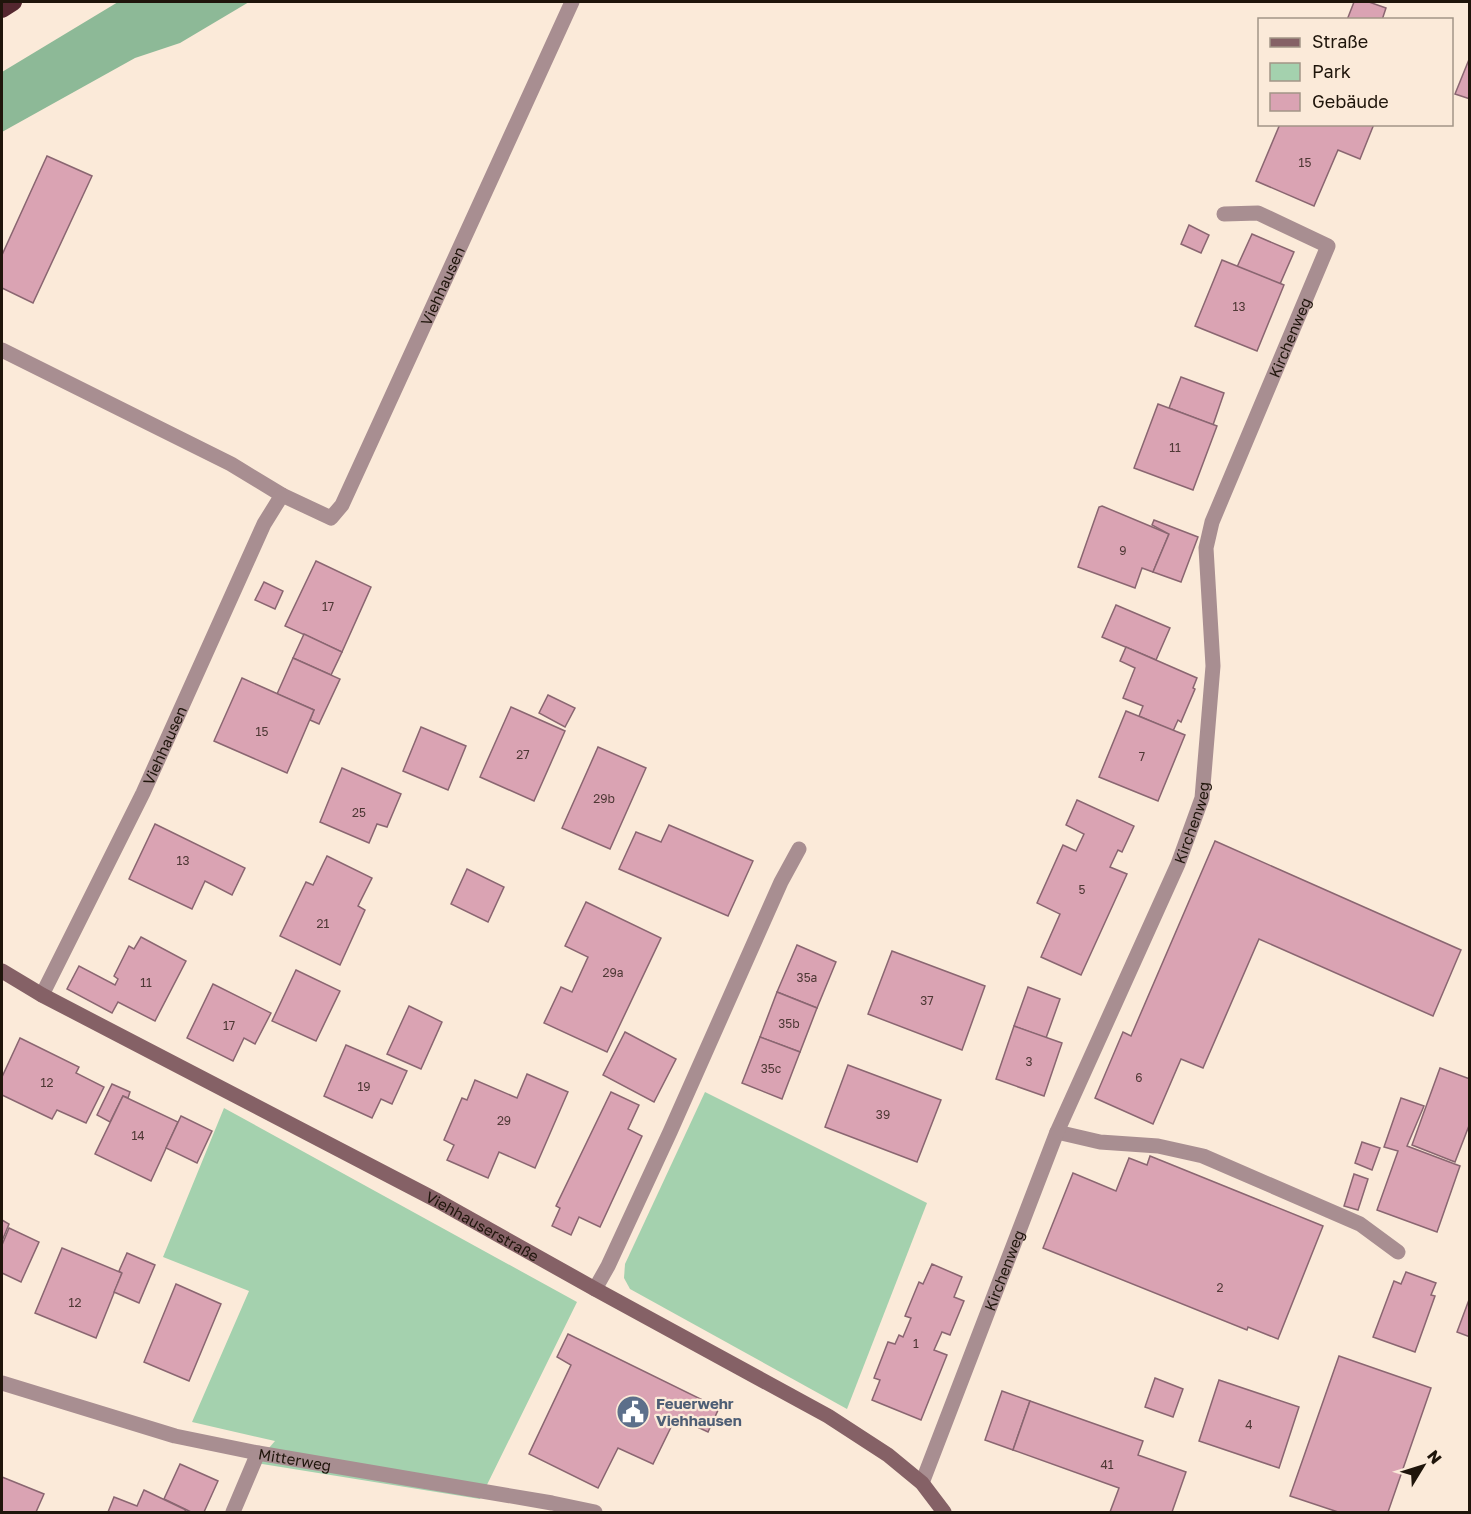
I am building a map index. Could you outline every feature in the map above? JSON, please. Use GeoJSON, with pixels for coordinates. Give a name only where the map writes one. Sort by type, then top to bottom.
{"type":"FeatureCollection","features":[{"type":"Feature","properties":{"kind":"highway"},"geometry":{"type":"LineString","coordinates":[[2,9],[13,2]]}},
{"type":"Feature","properties":{"kind":"street","name":"Viehhausen"},"geometry":{"type":"LineString","coordinates":[[2,350],[231,464],[282,495],[331,518],[342,506],[572,2]]}},
{"type":"Feature","properties":{"kind":"street","name":"Kirchenweg"},"geometry":{"type":"LineString","coordinates":[[922,1483],[1057,1132],[1178,864],[1202,798],[1213,666],[1206,548],[1212,522],[1328,246],[1258,213],[1224,214]]}},
{"type":"Feature","properties":{"kind":"street","name":"Viehhausen"},"geometry":{"type":"LineString","coordinates":[[42,995],[143,793],[264,524],[282,495]]}},
{"type":"Feature","properties":{"kind":"street"},"geometry":{"type":"LineString","coordinates":[[595,1289],[661,1153],[782,882],[799,849]]}},
{"type":"Feature","properties":{"kind":"street","name":"Viehhauserstraße"},"geometry":{"type":"LineString","coordinates":[[2,971],[42,995],[438,1201],[828,1416],[888,1455],[922,1483],[944,1512]]}},
{"type":"Feature","properties":{"kind":"street"},"geometry":{"type":"LineString","coordinates":[[1057,1132],[1100,1142],[1158,1146],[1203,1156],[1360,1224],[1398,1252]]}},
{"type":"Feature","properties":{"kind":"street","name":"Mitterweg"},"geometry":{"type":"LineString","coordinates":[[2,1383],[175,1436],[258,1453],[595,1512]]}},
{"type":"Feature","properties":{"kind":"street"},"geometry":{"type":"LineString","coordinates":[[233,1512],[258,1453]]}},
{"type":"Feature","properties":{"kind":"green space"},"geometry":{"type":"Polygon","coordinates":[[[118,2],[249,2],[180,43],[135,58],[2,132],[2,72],[118,2]]]}},
{"type":"Feature","properties":{"kind":"green space"},"geometry":{"type":"Polygon","coordinates":[[[705,1092],[927,1203],[847,1409],[630,1289],[624,1278],[625,1264],[705,1092]]]}},
{"type":"Feature","properties":{"kind":"green space"},"geometry":{"type":"Polygon","coordinates":[[[224,1108],[577,1302],[480,1499],[256,1463],[275,1441],[192,1422],[249,1291],[163,1257],[224,1108]]]}},
{"type":"Feature","properties":{"kind":"building"},"geometry":{"type":"Polygon","coordinates":[[[1354,2],[1369,2],[1386,8],[1383,18],[1348,18],[1354,2]]]}},
{"type":"Feature","properties":{"kind":"building"},"geometry":{"type":"Polygon","coordinates":[[[1470,57],[1470,99],[1455,94],[1470,57]]]}},
{"type":"Feature","properties":{"kind":"building"},"geometry":{"type":"Polygon","coordinates":[[[1279,126],[1373,126],[1360,159],[1338,150],[1314,206],[1256,181],[1279,126]]]}},
{"type":"Feature","properties":{"kind":"building"},"geometry":{"type":"Polygon","coordinates":[[[47,156],[92,176],[33,303],[2,288],[2,255],[47,156]]]}},
{"type":"Feature","properties":{"kind":"building"},"geometry":{"type":"Polygon","coordinates":[[[1189,225],[1209,235],[1201,253],[1181,244],[1189,225]]]}},
{"type":"Feature","properties":{"kind":"building"},"geometry":{"type":"Polygon","coordinates":[[[1252,234],[1294,252],[1280,284],[1237,267],[1252,234]]]}},
{"type":"Feature","properties":{"kind":"building"},"geometry":{"type":"Polygon","coordinates":[[[1222,260],[1284,285],[1257,351],[1195,326],[1222,260]]]}},
{"type":"Feature","properties":{"kind":"building"},"geometry":{"type":"Polygon","coordinates":[[[1181,377],[1224,393],[1213,425],[1169,408],[1181,377]]]}},
{"type":"Feature","properties":{"kind":"building"},"geometry":{"type":"Polygon","coordinates":[[[1158,404],[1217,426],[1193,490],[1134,468],[1158,404]]]}},
{"type":"Feature","properties":{"kind":"building"},"geometry":{"type":"Polygon","coordinates":[[[1102,506],[1169,534],[1153,572],[1142,568],[1135,588],[1078,567],[1099,507],[1102,506]]]}},
{"type":"Feature","properties":{"kind":"building"},"geometry":{"type":"Polygon","coordinates":[[[1154,520],[1198,537],[1181,582],[1153,572],[1169,534],[1152,525],[1154,520]]]}},
{"type":"Feature","properties":{"kind":"building"},"geometry":{"type":"Polygon","coordinates":[[[316,561],[371,587],[342,652],[285,626],[316,561]]]}},
{"type":"Feature","properties":{"kind":"building"},"geometry":{"type":"Polygon","coordinates":[[[264,582],[283,591],[275,609],[255,600],[264,582]]]}},
{"type":"Feature","properties":{"kind":"building"},"geometry":{"type":"Polygon","coordinates":[[[1116,605],[1170,628],[1156,660],[1102,637],[1116,605]]]}},
{"type":"Feature","properties":{"kind":"building"},"geometry":{"type":"Polygon","coordinates":[[[304,634],[342,652],[331,675],[293,658],[304,634]]]}},
{"type":"Feature","properties":{"kind":"building"},"geometry":{"type":"Polygon","coordinates":[[[1126,647],[1197,678],[1193,688],[1195,689],[1181,722],[1178,720],[1173,731],[1139,716],[1143,706],[1123,698],[1135,668],[1120,661],[1126,647]]]}},
{"type":"Feature","properties":{"kind":"building"},"geometry":{"type":"Polygon","coordinates":[[[293,658],[340,679],[319,724],[310,720],[314,710],[277,694],[293,658]]]}},
{"type":"Feature","properties":{"kind":"building"},"geometry":{"type":"Polygon","coordinates":[[[242,678],[314,710],[287,773],[214,741],[242,678]]]}},
{"type":"Feature","properties":{"kind":"building"},"geometry":{"type":"Polygon","coordinates":[[[548,695],[575,708],[565,727],[539,713],[548,695]]]}},
{"type":"Feature","properties":{"kind":"building"},"geometry":{"type":"Polygon","coordinates":[[[511,707],[565,731],[534,801],[480,777],[511,707]]]}},
{"type":"Feature","properties":{"kind":"building"},"geometry":{"type":"Polygon","coordinates":[[[1126,711],[1185,735],[1158,801],[1099,777],[1126,711]]]}},
{"type":"Feature","properties":{"kind":"building"},"geometry":{"type":"Polygon","coordinates":[[[421,727],[466,746],[448,790],[403,771],[421,727]]]}},
{"type":"Feature","properties":{"kind":"building"},"geometry":{"type":"Polygon","coordinates":[[[598,747],[646,768],[610,849],[562,828],[598,747]]]}},
{"type":"Feature","properties":{"kind":"building"},"geometry":{"type":"Polygon","coordinates":[[[342,768],[401,794],[387,827],[377,824],[369,843],[320,822],[342,768]]]}},
{"type":"Feature","properties":{"kind":"building"},"geometry":{"type":"Polygon","coordinates":[[[1077,800],[1134,826],[1122,852],[1118,850],[1110,867],[1127,874],[1081,975],[1041,957],[1060,914],[1037,903],[1063,845],[1076,851],[1084,834],[1066,825],[1077,800]]]}},
{"type":"Feature","properties":{"kind":"building"},"geometry":{"type":"Polygon","coordinates":[[[155,824],[245,868],[232,895],[205,881],[192,909],[129,879],[155,824]]]}},
{"type":"Feature","properties":{"kind":"building"},"geometry":{"type":"Polygon","coordinates":[[[669,825],[753,861],[728,916],[619,869],[636,832],[661,842],[669,825]]]}},
{"type":"Feature","properties":{"kind":"building"},"geometry":{"type":"Polygon","coordinates":[[[1215,841],[1461,950],[1433,1016],[1259,939],[1203,1068],[1181,1059],[1153,1124],[1095,1098],[1123,1032],[1131,1036],[1215,841]]]}},
{"type":"Feature","properties":{"kind":"building"},"geometry":{"type":"Polygon","coordinates":[[[327,856],[372,878],[358,906],[365,910],[340,965],[280,936],[306,882],[313,885],[327,856]]]}},
{"type":"Feature","properties":{"kind":"building"},"geometry":{"type":"Polygon","coordinates":[[[467,869],[504,887],[488,922],[451,904],[467,869]]]}},
{"type":"Feature","properties":{"kind":"building"},"geometry":{"type":"Polygon","coordinates":[[[586,902],[661,938],[607,1052],[544,1023],[561,987],[572,992],[588,957],[565,946],[586,902]]]}},
{"type":"Feature","properties":{"kind":"building"},"geometry":{"type":"Polygon","coordinates":[[[141,937],[186,961],[155,1021],[118,1002],[112,1013],[67,989],[79,966],[115,985],[118,979],[114,976],[129,946],[134,949],[141,937]]]}},
{"type":"Feature","properties":{"kind":"building"},"geometry":{"type":"Polygon","coordinates":[[[797,945],[836,962],[817,1008],[777,992],[797,945]]]}},
{"type":"Feature","properties":{"kind":"building"},"geometry":{"type":"Polygon","coordinates":[[[892,951],[985,986],[962,1050],[868,1014],[892,951]]]}},
{"type":"Feature","properties":{"kind":"building"},"geometry":{"type":"Polygon","coordinates":[[[296,970],[340,991],[316,1041],[272,1021],[296,970]]]}},
{"type":"Feature","properties":{"kind":"building"},"geometry":{"type":"Polygon","coordinates":[[[213,984],[271,1013],[255,1044],[244,1038],[233,1061],[187,1038],[213,984]]]}},
{"type":"Feature","properties":{"kind":"building"},"geometry":{"type":"Polygon","coordinates":[[[1028,987],[1060,999],[1046,1038],[1014,1026],[1028,987]]]}},
{"type":"Feature","properties":{"kind":"building"},"geometry":{"type":"Polygon","coordinates":[[[777,992],[817,1008],[800,1052],[760,1037],[777,992]]]}},
{"type":"Feature","properties":{"kind":"building"},"geometry":{"type":"Polygon","coordinates":[[[409,1006],[442,1022],[421,1069],[387,1054],[409,1006]]]}},
{"type":"Feature","properties":{"kind":"building"},"geometry":{"type":"Polygon","coordinates":[[[1014,1026],[1062,1043],[1044,1096],[996,1079],[1014,1026]]]}},
{"type":"Feature","properties":{"kind":"building"},"geometry":{"type":"Polygon","coordinates":[[[625,1032],[676,1059],[654,1102],[603,1075],[625,1032]]]}},
{"type":"Feature","properties":{"kind":"building"},"geometry":{"type":"Polygon","coordinates":[[[760,1037],[800,1052],[782,1099],[742,1083],[760,1037]]]}},
{"type":"Feature","properties":{"kind":"building"},"geometry":{"type":"Polygon","coordinates":[[[20,1038],[79,1067],[76,1073],[104,1087],[86,1123],[57,1110],[52,1119],[2,1095],[2,1077],[20,1038]]]}},
{"type":"Feature","properties":{"kind":"building"},"geometry":{"type":"Polygon","coordinates":[[[346,1045],[407,1071],[392,1104],[381,1099],[372,1118],[324,1096],[346,1045]]]}},
{"type":"Feature","properties":{"kind":"building"},"geometry":{"type":"Polygon","coordinates":[[[848,1065],[941,1100],[917,1162],[825,1127],[848,1065]]]}},
{"type":"Feature","properties":{"kind":"building"},"geometry":{"type":"Polygon","coordinates":[[[1440,1068],[1470,1079],[1470,1123],[1455,1162],[1412,1145],[1440,1068]]]}},
{"type":"Feature","properties":{"kind":"building"},"geometry":{"type":"Polygon","coordinates":[[[527,1074],[568,1092],[535,1168],[499,1152],[488,1178],[447,1160],[454,1145],[444,1140],[462,1098],[467,1100],[475,1080],[517,1098],[527,1074]]]}},
{"type":"Feature","properties":{"kind":"building"},"geometry":{"type":"Polygon","coordinates":[[[112,1084],[130,1092],[128,1098],[123,1096],[110,1122],[97,1115],[112,1084]]]}},
{"type":"Feature","properties":{"kind":"building"},"geometry":{"type":"Polygon","coordinates":[[[611,1092],[639,1105],[628,1129],[642,1136],[600,1227],[579,1217],[571,1235],[552,1226],[560,1208],[556,1206],[611,1092]]]}},
{"type":"Feature","properties":{"kind":"building"},"geometry":{"type":"Polygon","coordinates":[[[123,1096],[178,1122],[151,1181],[95,1154],[123,1096]]]}},
{"type":"Feature","properties":{"kind":"building"},"geometry":{"type":"Polygon","coordinates":[[[1401,1098],[1424,1106],[1407,1146],[1460,1166],[1437,1232],[1377,1210],[1398,1151],[1384,1147],[1401,1098]]]}},
{"type":"Feature","properties":{"kind":"building"},"geometry":{"type":"Polygon","coordinates":[[[181,1116],[212,1131],[197,1163],[166,1148],[181,1116]]]}},
{"type":"Feature","properties":{"kind":"building"},"geometry":{"type":"Polygon","coordinates":[[[1362,1142],[1380,1148],[1372,1170],[1355,1163],[1362,1142]]]}},
{"type":"Feature","properties":{"kind":"building"},"geometry":{"type":"Polygon","coordinates":[[[1150,1156],[1323,1226],[1278,1339],[1248,1327],[1247,1330],[1043,1248],[1073,1173],[1116,1191],[1129,1158],[1147,1165],[1150,1156]]]}},
{"type":"Feature","properties":{"kind":"building"},"geometry":{"type":"Polygon","coordinates":[[[1354,1174],[1368,1179],[1358,1210],[1344,1206],[1354,1174]]]}},
{"type":"Feature","properties":{"kind":"building"},"geometry":{"type":"Polygon","coordinates":[[[2,1220],[9,1224],[2,1241],[2,1220]]]}},
{"type":"Feature","properties":{"kind":"building"},"geometry":{"type":"Polygon","coordinates":[[[9,1228],[39,1242],[21,1282],[2,1273],[2,1245],[9,1228]]]}},
{"type":"Feature","properties":{"kind":"building"},"geometry":{"type":"Polygon","coordinates":[[[62,1248],[122,1273],[96,1338],[35,1313],[62,1248]]]}},
{"type":"Feature","properties":{"kind":"building"},"geometry":{"type":"Polygon","coordinates":[[[127,1253],[155,1265],[139,1303],[114,1292],[122,1273],[119,1271],[127,1253]]]}},
{"type":"Feature","properties":{"kind":"building"},"geometry":{"type":"Polygon","coordinates":[[[932,1264],[962,1277],[954,1297],[964,1301],[950,1335],[942,1332],[934,1350],[947,1355],[921,1420],[872,1400],[880,1380],[874,1378],[888,1342],[895,1344],[899,1335],[903,1337],[911,1318],[905,1316],[919,1282],[923,1284],[932,1264]]]}},
{"type":"Feature","properties":{"kind":"building"},"geometry":{"type":"Polygon","coordinates":[[[1406,1272],[1436,1283],[1431,1295],[1435,1296],[1415,1352],[1373,1337],[1394,1281],[1401,1284],[1406,1272]]]}},
{"type":"Feature","properties":{"kind":"building"},"geometry":{"type":"Polygon","coordinates":[[[176,1284],[221,1304],[189,1381],[144,1362],[176,1284]]]}},
{"type":"Feature","properties":{"kind":"building"},"geometry":{"type":"Polygon","coordinates":[[[1470,1297],[1470,1337],[1457,1332],[1470,1297]]]}},
{"type":"Feature","properties":{"kind":"building","name":"Feuerwehr Viehhausen"},"geometry":{"type":"Polygon","coordinates":[[[568,1334],[719,1408],[708,1432],[676,1417],[653,1464],[618,1448],[598,1488],[529,1454],[571,1365],[557,1357],[568,1334]]]}},
{"type":"Feature","properties":{"kind":"building"},"geometry":{"type":"Polygon","coordinates":[[[1339,1356],[1431,1388],[1388,1512],[1338,1512],[1290,1496],[1339,1356]]]}},
{"type":"Feature","properties":{"kind":"building"},"geometry":{"type":"Polygon","coordinates":[[[1155,1378],[1183,1389],[1173,1417],[1145,1407],[1155,1378]]]}},
{"type":"Feature","properties":{"kind":"building"},"geometry":{"type":"Polygon","coordinates":[[[1219,1380],[1299,1407],[1279,1468],[1199,1441],[1219,1380]]]}},
{"type":"Feature","properties":{"kind":"building"},"geometry":{"type":"Polygon","coordinates":[[[1002,1391],[1030,1401],[1013,1450],[985,1440],[1002,1391]]]}},
{"type":"Feature","properties":{"kind":"building"},"geometry":{"type":"Polygon","coordinates":[[[1030,1401],[1143,1441],[1138,1455],[1186,1472],[1172,1512],[1110,1512],[1119,1488],[1013,1450],[1030,1401]]]}},
{"type":"Feature","properties":{"kind":"building"},"geometry":{"type":"Polygon","coordinates":[[[180,1464],[218,1481],[204,1512],[191,1512],[164,1499],[180,1464]]]}},
{"type":"Feature","properties":{"kind":"building"},"geometry":{"type":"Polygon","coordinates":[[[2,1477],[44,1494],[36,1512],[2,1512],[2,1477]]]}},
{"type":"Feature","properties":{"kind":"building"},"geometry":{"type":"Polygon","coordinates":[[[144,1490],[186,1510],[184,1512],[108,1512],[114,1497],[137,1506],[144,1490]]]}},
{"type":"Feature","properties":{"kind":"place","name":"Feuerwehr Viehhausen"},"geometry":{"type":"Point","coordinates":[633,1412]}}]}
